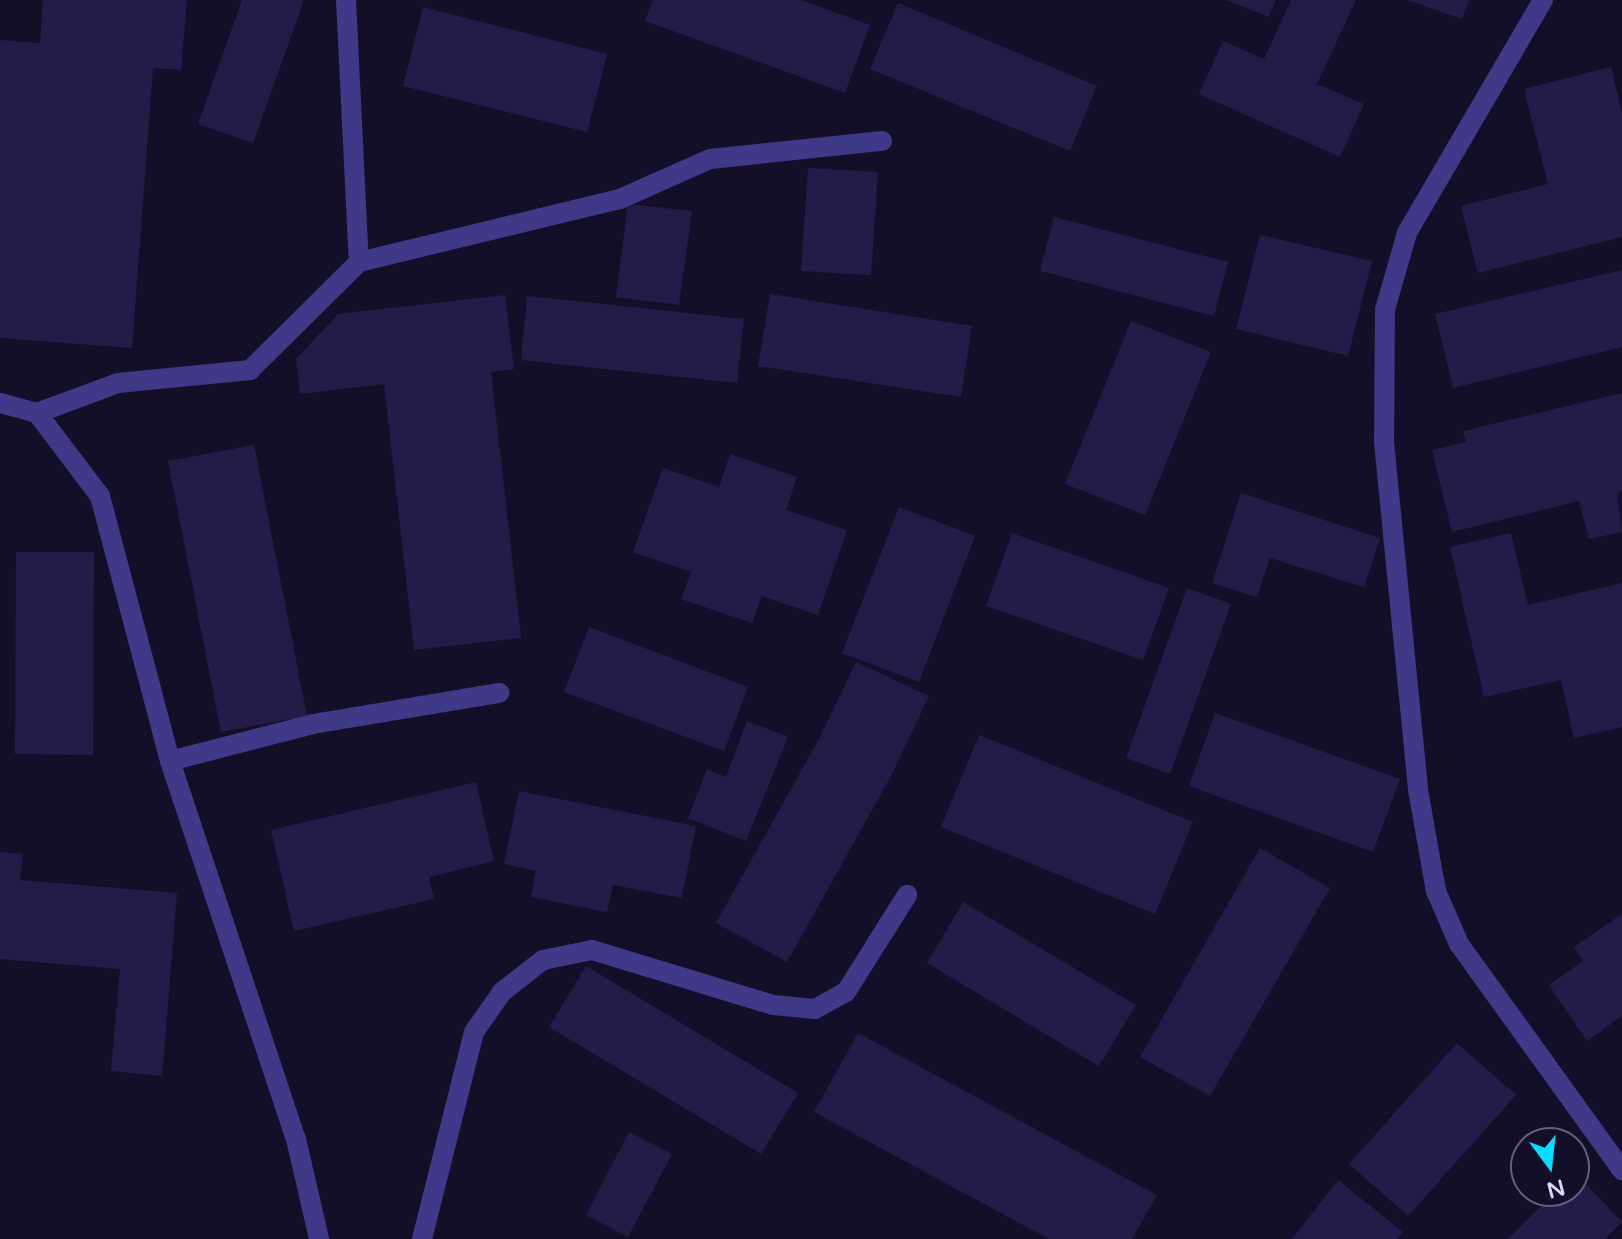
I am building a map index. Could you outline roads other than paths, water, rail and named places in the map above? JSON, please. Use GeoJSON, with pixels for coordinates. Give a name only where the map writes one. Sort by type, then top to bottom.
{"type":"FeatureCollection","features":[{"type":"Feature","properties":{"kind":"street"},"geometry":{"type":"LineString","coordinates":[[346,0],[359,262]]}},
{"type":"Feature","properties":{"kind":"street"},"geometry":{"type":"LineString","coordinates":[[1543,0],[1407,233],[1385,309],[1384,442],[1418,790],[1436,891],[1459,944],[1622,1170]]}},
{"type":"Feature","properties":{"kind":"street"},"geometry":{"type":"LineString","coordinates":[[0,403],[37,413],[118,383],[250,370],[359,262],[620,199],[710,159],[882,141]]}},
{"type":"Feature","properties":{"kind":"street"},"geometry":{"type":"LineString","coordinates":[[37,413],[100,496],[170,761],[296,1139],[319,1239]]}},
{"type":"Feature","properties":{"kind":"street"},"geometry":{"type":"LineString","coordinates":[[170,761],[313,724],[499,693]]}},
{"type":"Feature","properties":{"kind":"street"},"geometry":{"type":"LineString","coordinates":[[422,1239],[474,1032],[502,992],[543,960],[592,950],[773,1005],[815,1009],[846,992],[907,895]]}}]}
